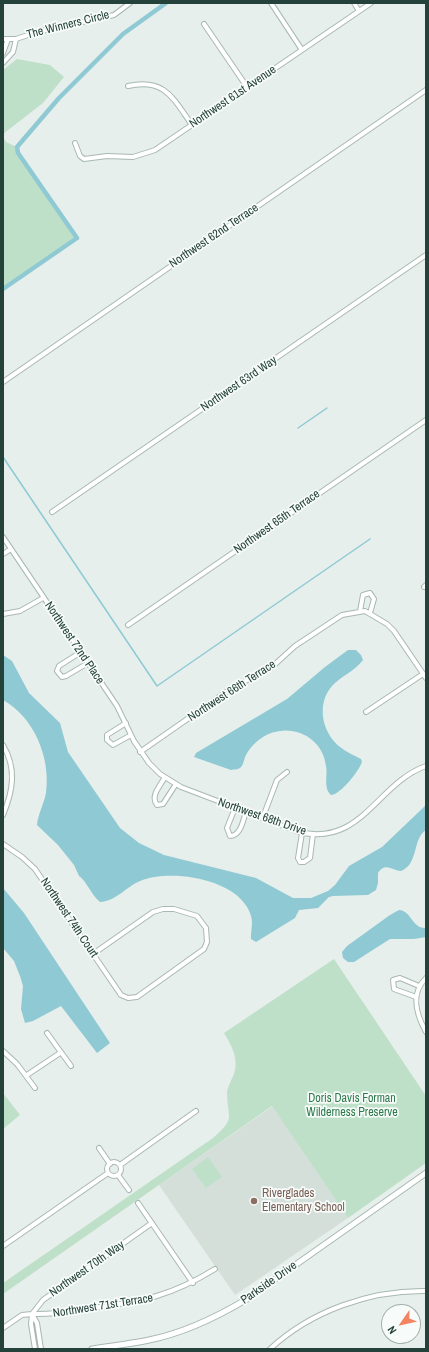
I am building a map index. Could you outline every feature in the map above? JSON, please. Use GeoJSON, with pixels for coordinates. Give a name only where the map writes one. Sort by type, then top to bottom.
{"type":"FeatureCollection","features":[{"type":"Feature","properties":{"kind":"street","name":"The Winners Circle"},"geometry":{"type":"LineString","coordinates":[[5,39],[16,39],[39,31],[105,17],[114,14],[130,3]]}},
{"type":"Feature","properties":{"kind":"street"},"geometry":{"type":"LineString","coordinates":[[271,3],[302,50]]}},
{"type":"Feature","properties":{"kind":"street"},"geometry":{"type":"LineString","coordinates":[[354,3],[359,11]]}},
{"type":"Feature","properties":{"kind":"street","name":"Northwest 61st Avenue"},"geometry":{"type":"LineString","coordinates":[[75,143],[80,156],[84,159],[107,156],[133,157],[155,150],[371,3]]}},
{"type":"Feature","properties":{"kind":"street"},"geometry":{"type":"LineString","coordinates":[[204,24],[246,87]]}},
{"type":"Feature","properties":{"kind":"street"},"geometry":{"type":"LineString","coordinates":[[3,53],[5,39]]}},
{"type":"Feature","properties":{"kind":"street"},"geometry":{"type":"LineString","coordinates":[[3,63],[13,52],[16,39]]}},
{"type":"Feature","properties":{"kind":"street"},"geometry":{"type":"LineString","coordinates":[[128,86],[148,83],[164,89],[172,96],[192,125]]}},
{"type":"Feature","properties":{"kind":"street","name":"Northwest 62nd Terrace"},"geometry":{"type":"LineString","coordinates":[[3,382],[426,90]]}},
{"type":"Feature","properties":{"kind":"street","name":"Northwest 63rd Way"},"geometry":{"type":"LineString","coordinates":[[52,512],[426,255]]}},
{"type":"Feature","properties":{"kind":"street","name":"Northwest 65th Terrace"},"geometry":{"type":"LineString","coordinates":[[128,625],[426,420]]}},
{"type":"Feature","properties":{"kind":"street","name":"Northwest 72nd Place"},"geometry":{"type":"LineString","coordinates":[[3,538],[117,706],[140,752]]}},
{"type":"Feature","properties":{"kind":"street"},"geometry":{"type":"LineString","coordinates":[[3,554],[11,549]]}},
{"type":"Feature","properties":{"kind":"street"},"geometry":{"type":"LineString","coordinates":[[370,613],[374,598],[370,593],[363,596],[362,611],[370,613],[387,624],[394,631],[426,678]]}},
{"type":"Feature","properties":{"kind":"street"},"geometry":{"type":"LineString","coordinates":[[3,614],[20,611],[43,598]]}},
{"type":"Feature","properties":{"kind":"street","name":"Northwest 66th Terrace"},"geometry":{"type":"LineString","coordinates":[[140,752],[232,688],[264,672],[295,646],[333,619],[342,614],[362,611]]}},
{"type":"Feature","properties":{"kind":"street"},"geometry":{"type":"LineString","coordinates":[[81,652],[59,666],[57,671],[58,674],[62,677],[66,676],[88,663]]}},
{"type":"Feature","properties":{"kind":"street"},"geometry":{"type":"LineString","coordinates":[[366,712],[423,674]]}},
{"type":"Feature","properties":{"kind":"street"},"geometry":{"type":"LineString","coordinates":[[126,723],[110,733],[107,736],[107,740],[113,745],[131,735]]}},
{"type":"Feature","properties":{"kind":"street"},"geometry":{"type":"LineString","coordinates":[[3,745],[11,764],[13,781],[3,815]]}},
{"type":"Feature","properties":{"kind":"street","name":"Northwest 68th Drive"},"geometry":{"type":"LineString","coordinates":[[140,752],[149,763],[165,777],[176,784],[234,808],[302,832],[313,834],[343,829],[354,824],[397,783],[408,775],[426,766]]}},
{"type":"Feature","properties":{"kind":"street"},"geometry":{"type":"LineString","coordinates":[[263,818],[277,780],[287,772]]}},
{"type":"Feature","properties":{"kind":"street"},"geometry":{"type":"LineString","coordinates":[[165,777],[154,796],[154,802],[157,805],[161,806],[163,804],[176,784]]}},
{"type":"Feature","properties":{"kind":"street"},"geometry":{"type":"LineString","coordinates":[[234,808],[227,828],[230,836],[234,836],[238,832],[246,812]]}},
{"type":"Feature","properties":{"kind":"street"},"geometry":{"type":"LineString","coordinates":[[302,832],[298,858],[300,862],[304,862],[310,858],[313,834]]}},
{"type":"Feature","properties":{"kind":"street","name":"Northwest 74th Court"},"geometry":{"type":"LineString","coordinates":[[3,844],[22,857],[35,869],[93,954],[121,995],[128,998],[137,997],[204,949],[208,936],[206,928],[197,916],[174,909],[163,909],[153,912],[93,954]]}},
{"type":"Feature","properties":{"kind":"street"},"geometry":{"type":"LineString","coordinates":[[416,997],[394,989],[393,980],[397,977],[418,987]]}},
{"type":"Feature","properties":{"kind":"street"},"geometry":{"type":"LineString","coordinates":[[426,978],[418,987],[416,997],[417,1013],[426,1032]]}},
{"type":"Feature","properties":{"kind":"street"},"geometry":{"type":"LineString","coordinates":[[47,1033],[60,1053],[71,1066]]}},
{"type":"Feature","properties":{"kind":"street"},"geometry":{"type":"LineString","coordinates":[[3,1051],[27,1075],[35,1088]]}},
{"type":"Feature","properties":{"kind":"street"},"geometry":{"type":"LineString","coordinates":[[27,1075],[60,1053]]}},
{"type":"Feature","properties":{"kind":"street"},"geometry":{"type":"LineString","coordinates":[[120,1165],[196,1111]]}},
{"type":"Feature","properties":{"kind":"street"},"geometry":{"type":"LineString","coordinates":[[99,1148],[110,1164]]}},
{"type":"Feature","properties":{"kind":"street"},"geometry":{"type":"LineString","coordinates":[[110,1164],[114,1162],[120,1165]]}},
{"type":"Feature","properties":{"kind":"street"},"geometry":{"type":"LineString","coordinates":[[108,1173],[110,1164]]}},
{"type":"Feature","properties":{"kind":"street"},"geometry":{"type":"LineString","coordinates":[[118,1175],[121,1170],[120,1165]]}},
{"type":"Feature","properties":{"kind":"street"},"geometry":{"type":"LineString","coordinates":[[108,1173],[113,1176],[118,1175]]}},
{"type":"Feature","properties":{"kind":"street"},"geometry":{"type":"LineString","coordinates":[[3,1246],[108,1173]]}},
{"type":"Feature","properties":{"kind":"street","name":"Parkside Drive"},"geometry":{"type":"LineString","coordinates":[[92,1349],[157,1338],[194,1327],[222,1313],[247,1298],[426,1173]]}},
{"type":"Feature","properties":{"kind":"street"},"geometry":{"type":"LineString","coordinates":[[118,1175],[129,1190]]}},
{"type":"Feature","properties":{"kind":"street"},"geometry":{"type":"LineString","coordinates":[[138,1203],[193,1283]]}},
{"type":"Feature","properties":{"kind":"street","name":"Northwest 70th Way"},"geometry":{"type":"LineString","coordinates":[[32,1314],[43,1300],[152,1223]]}},
{"type":"Feature","properties":{"kind":"street","name":"Northwest 71st Terrace"},"geometry":{"type":"LineString","coordinates":[[32,1314],[50,1314],[162,1296],[193,1283],[215,1269]]}},
{"type":"Feature","properties":{"kind":"street"},"geometry":{"type":"LineString","coordinates":[[270,1349],[308,1321],[352,1302],[394,1292],[426,1291]]}},
{"type":"Feature","properties":{"kind":"street"},"geometry":{"type":"LineString","coordinates":[[3,1328],[22,1315],[32,1314]]}},
{"type":"Feature","properties":{"kind":"street"},"geometry":{"type":"LineString","coordinates":[[32,1314],[37,1323],[41,1349]]}},
{"type":"Feature","properties":{"kind":"street"},"geometry":{"type":"LineString","coordinates":[[32,1314],[34,1349]]}},
{"type":"Feature","properties":{"kind":"street"},"geometry":{"type":"LineString","coordinates":[[32,1330],[38,1330]]}},
{"type":"Feature","properties":{"kind":"street"},"geometry":{"type":"LineString","coordinates":[[274,1345],[277,1349]]}},
{"type":"Feature","properties":{"kind":"shaded area","name":"Riverglades Elementary School"},"geometry":{"type":"Polygon","coordinates":[[[273,1106],[348,1218],[235,1295],[159,1185],[273,1106]]]}},
{"type":"Feature","properties":{"kind":"green space"},"geometry":{"type":"Polygon","coordinates":[[[17,59],[50,65],[64,77],[43,103],[3,134],[3,70],[17,59]]]}},
{"type":"Feature","properties":{"kind":"green space"},"geometry":{"type":"Polygon","coordinates":[[[3,137],[6,142],[17,147],[18,153],[77,238],[3,289],[3,137]]]}},
{"type":"Feature","properties":{"kind":"green space","name":"Doris Davis Forman Wilderness Preserve"},"geometry":{"type":"Polygon","coordinates":[[[334,959],[426,1096],[426,1163],[348,1218],[272,1106],[3,1294],[3,1283],[213,1138],[225,1126],[229,1117],[227,1092],[234,1074],[236,1063],[232,1048],[224,1033],[334,959]]]}},
{"type":"Feature","properties":{"kind":"green space"},"geometry":{"type":"Polygon","coordinates":[[[3,1093],[20,1115],[3,1129],[3,1093]]]}},
{"type":"Feature","properties":{"kind":"green space"},"geometry":{"type":"Polygon","coordinates":[[[208,1157],[222,1177],[206,1188],[192,1169],[208,1157]]]}},
{"type":"Feature","properties":{"kind":"water"},"geometry":{"type":"Polygon","coordinates":[[[348,650],[356,650],[361,655],[363,660],[332,686],[327,693],[324,701],[323,718],[325,726],[334,741],[342,749],[361,759],[362,762],[344,787],[335,794],[331,795],[327,789],[326,766],[324,756],[320,748],[314,741],[299,732],[280,731],[263,737],[250,749],[242,766],[238,769],[231,770],[194,757],[196,753],[287,699],[348,650]]]}},
{"type":"Feature","properties":{"kind":"water"},"geometry":{"type":"Polygon","coordinates":[[[3,655],[12,661],[29,693],[60,723],[68,752],[120,828],[139,843],[164,855],[256,878],[293,898],[311,898],[328,891],[335,885],[349,866],[382,847],[426,805],[426,830],[419,839],[411,863],[407,868],[401,871],[386,867],[383,868],[378,873],[376,890],[368,895],[333,896],[329,897],[318,908],[299,910],[295,918],[256,942],[251,939],[251,916],[247,907],[239,897],[227,889],[198,879],[182,876],[152,877],[140,881],[111,899],[100,902],[79,876],[74,865],[58,845],[37,825],[46,793],[46,766],[43,753],[32,728],[14,707],[3,700],[3,655]]]}},
{"type":"Feature","properties":{"kind":"water"},"geometry":{"type":"Polygon","coordinates":[[[3,888],[24,913],[110,1043],[97,1053],[61,1006],[33,1021],[25,1023],[21,1009],[23,986],[14,961],[3,948],[3,888]]]}},
{"type":"Feature","properties":{"kind":"water"},"geometry":{"type":"Polygon","coordinates":[[[399,910],[407,913],[421,928],[426,928],[426,937],[414,939],[390,939],[354,962],[348,962],[343,958],[342,952],[347,946],[399,910]]]}},
{"type":"Feature","properties":{"kind":"waterway"},"geometry":{"type":"LineString","coordinates":[[3,289],[77,238],[18,153],[17,147],[59,98],[123,34],[166,3]]}},
{"type":"Feature","properties":{"kind":"waterway"},"geometry":{"type":"LineString","coordinates":[[298,428],[327,408]]}},
{"type":"Feature","properties":{"kind":"waterway"},"geometry":{"type":"LineString","coordinates":[[3,457],[157,686],[370,539]]}},
{"type":"Feature","properties":{"kind":"place","name":"Riverglades Elementary School"},"geometry":{"type":"Point","coordinates":[254,1201]}}]}
